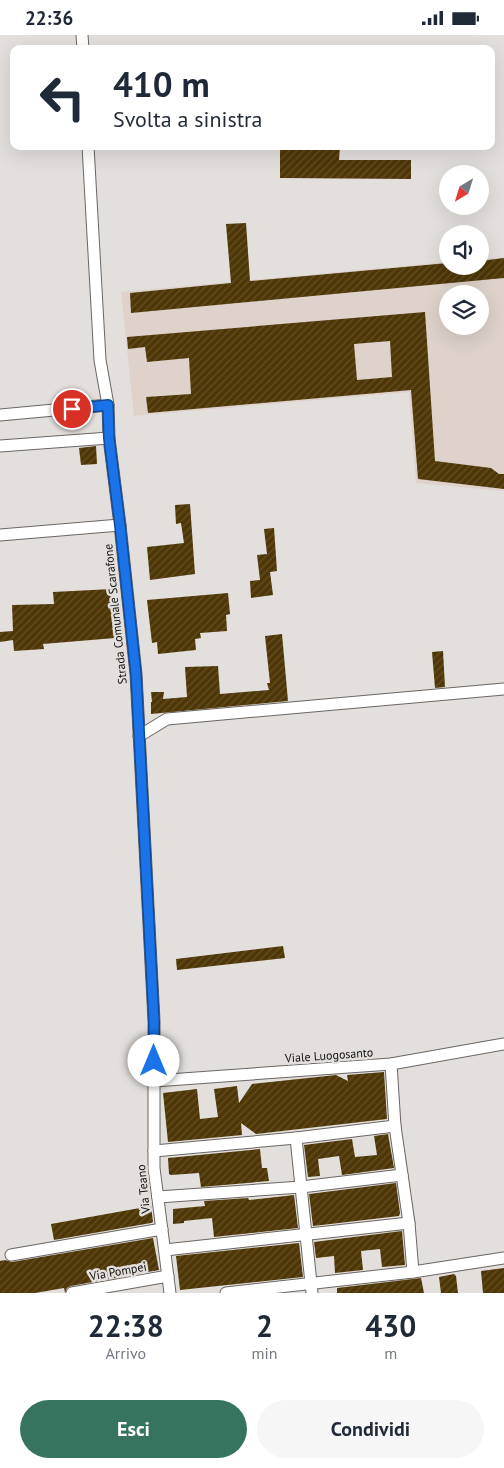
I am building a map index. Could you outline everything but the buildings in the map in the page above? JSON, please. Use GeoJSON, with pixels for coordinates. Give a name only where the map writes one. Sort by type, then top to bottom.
{"type":"FeatureCollection","features":[{"type":"Feature","properties":{"kind":"street","name":"Strada Comunale Scarafone"},"geometry":{"type":"LineString","coordinates":[[88,150],[100,360],[108,405],[109,438],[136,674],[154,1021],[154,1081]]}},
{"type":"Feature","properties":{"kind":"street"},"geometry":{"type":"LineString","coordinates":[[0,415],[108,405]]}},
{"type":"Feature","properties":{"kind":"street"},"geometry":{"type":"LineString","coordinates":[[0,446],[109,438]]}},
{"type":"Feature","properties":{"kind":"street"},"geometry":{"type":"LineString","coordinates":[[0,535],[120,525]]}},
{"type":"Feature","properties":{"kind":"street"},"geometry":{"type":"LineString","coordinates":[[139,737],[167,719],[504,689]]}},
{"type":"Feature","properties":{"kind":"street","name":"Viale Luogosanto"},"geometry":{"type":"LineString","coordinates":[[154,1081],[391,1064],[504,1045]]}},
{"type":"Feature","properties":{"kind":"street"},"geometry":{"type":"LineString","coordinates":[[391,1064],[396,1127],[409,1223],[413,1272]]}},
{"type":"Feature","properties":{"kind":"street","name":"Via Teano"},"geometry":{"type":"LineString","coordinates":[[154,1081],[154,1168],[170,1293]]}},
{"type":"Feature","properties":{"kind":"street"},"geometry":{"type":"LineString","coordinates":[[154,1151],[396,1127]]}},
{"type":"Feature","properties":{"kind":"street"},"geometry":{"type":"LineString","coordinates":[[296,1138],[312,1288]]}},
{"type":"Feature","properties":{"kind":"street"},"geometry":{"type":"LineString","coordinates":[[158,1197],[301,1187],[402,1175]]}},
{"type":"Feature","properties":{"kind":"street"},"geometry":{"type":"LineString","coordinates":[[165,1250],[409,1223]]}},
{"type":"Feature","properties":{"kind":"street"},"geometry":{"type":"LineString","coordinates":[[11,1255],[162,1229]]}},
{"type":"Feature","properties":{"kind":"street"},"geometry":{"type":"LineString","coordinates":[[226,1293],[312,1288],[504,1258]]}},
{"type":"Feature","properties":{"kind":"street","name":"Via Pompei"},"geometry":{"type":"LineString","coordinates":[[72,1293],[168,1277]]}},
{"type":"Feature","properties":{"kind":"shaded area"},"geometry":{"type":"Polygon","coordinates":[[[504,257],[504,491],[416,483],[409,392],[134,416],[121,292],[439,263],[439,275],[489,275],[489,258],[504,257]]]}},
{"type":"Feature","properties":{"kind":"route"},"geometry":{"type":"LineString","coordinates":[[72,409],[108,405],[109,438],[136,674],[154,1021],[154,1061]]}}]}
